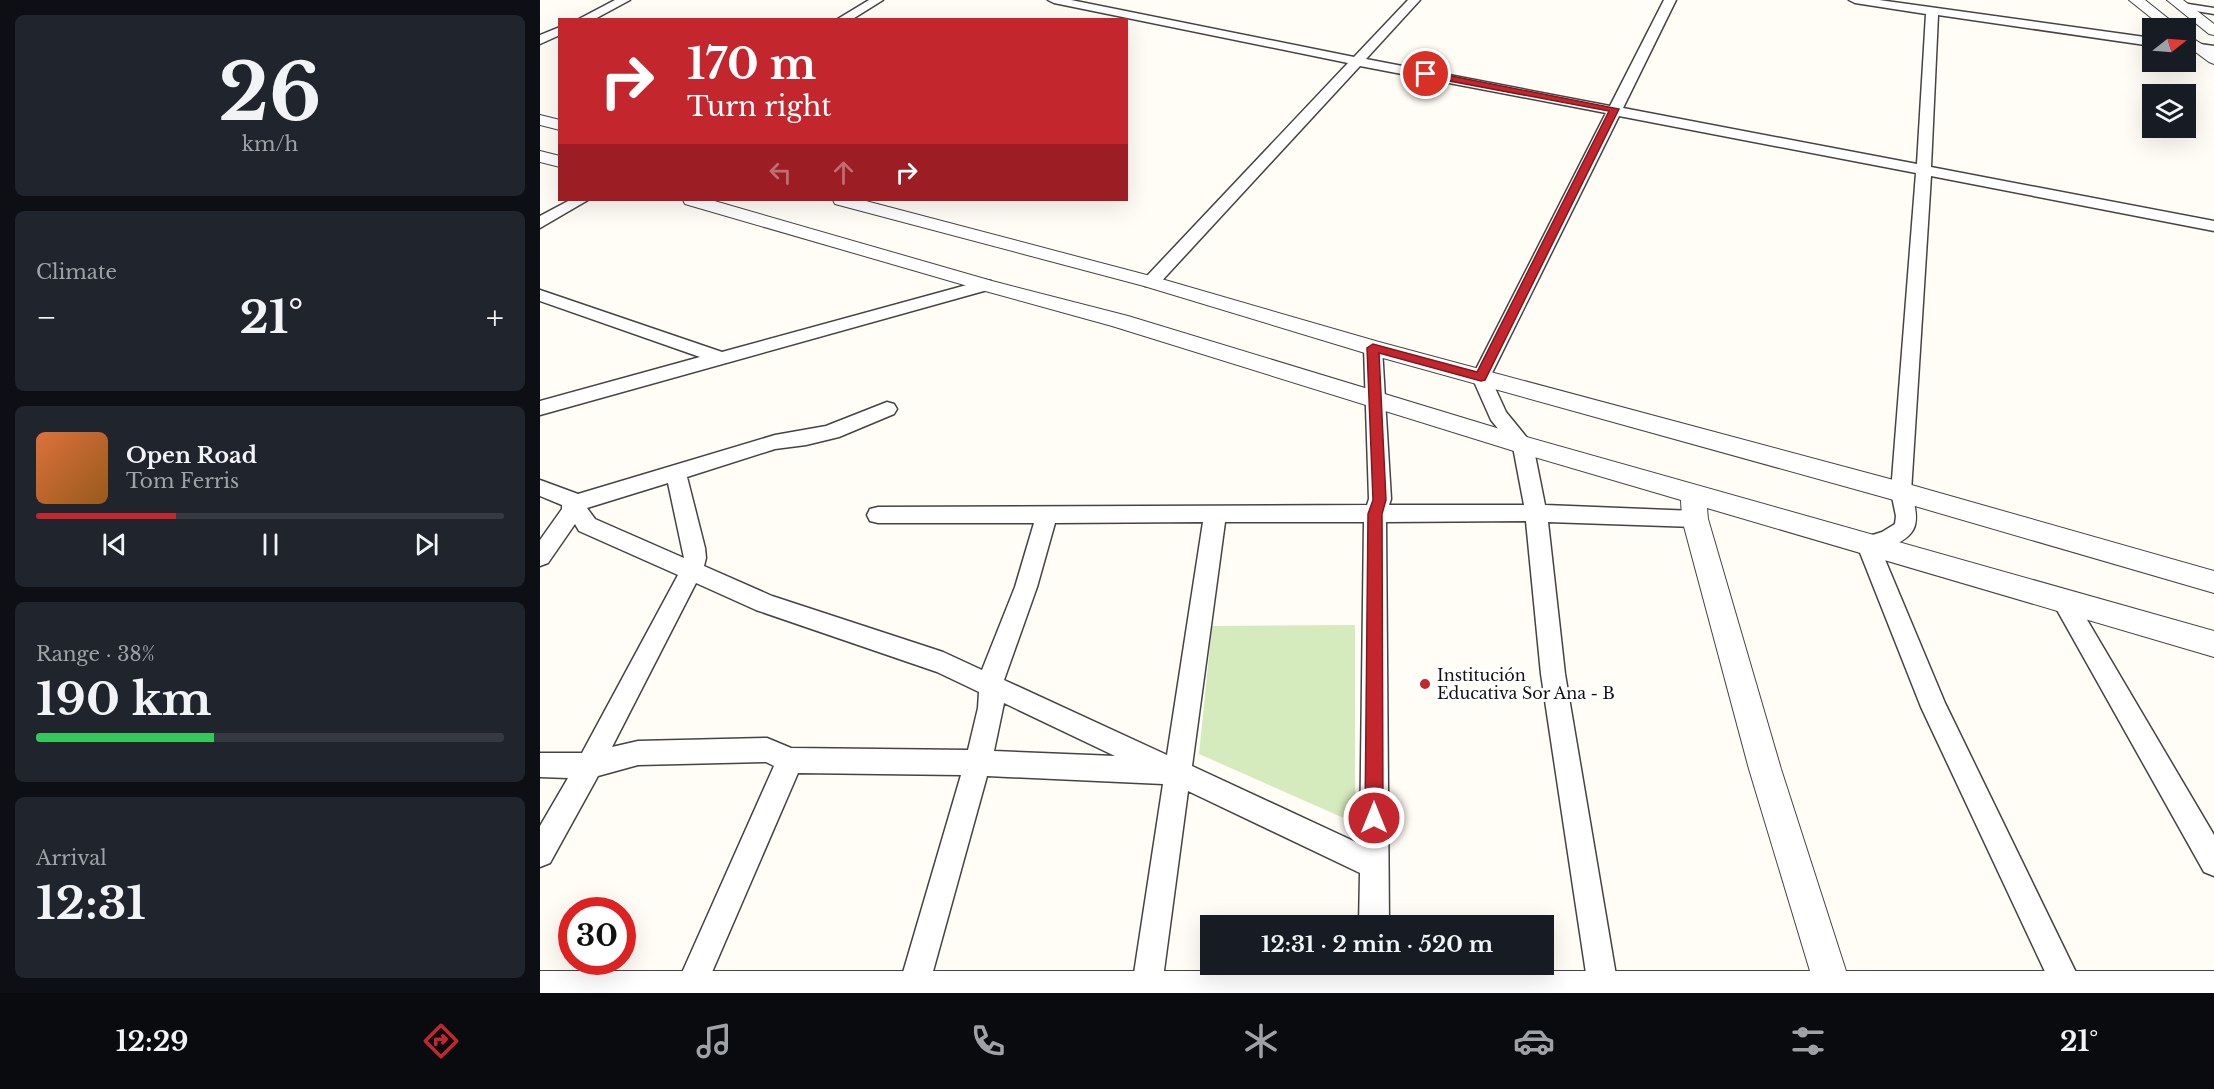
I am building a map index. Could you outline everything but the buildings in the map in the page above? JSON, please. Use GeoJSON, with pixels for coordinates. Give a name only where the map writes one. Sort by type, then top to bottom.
{"type":"FeatureCollection","features":[{"type":"Feature","properties":{"kind":"street"},"geometry":{"type":"LineString","coordinates":[[587,18],[624,0]]}},
{"type":"Feature","properties":{"kind":"street"},"geometry":{"type":"LineString","coordinates":[[846,18],[877,0]]}},
{"type":"Feature","properties":{"kind":"street"},"geometry":{"type":"LineString","coordinates":[[1054,0],[1356,61],[2214,226]]}},
{"type":"Feature","properties":{"kind":"street"},"geometry":{"type":"LineString","coordinates":[[1151,282],[1414,0]]}},
{"type":"Feature","properties":{"kind":"street"},"geometry":{"type":"LineString","coordinates":[[1481,377],[1670,0]]}},
{"type":"Feature","properties":{"kind":"street"},"geometry":{"type":"LineString","coordinates":[[1855,0],[2142,41]]}},
{"type":"Feature","properties":{"kind":"street"},"geometry":{"type":"LineString","coordinates":[[2136,0],[2160,18]]}},
{"type":"Feature","properties":{"kind":"street"},"geometry":{"type":"LineString","coordinates":[[2178,3],[2214,10]]}},
{"type":"Feature","properties":{"kind":"street"},"geometry":{"type":"LineString","coordinates":[[2178,3],[2214,31]]}},
{"type":"Feature","properties":{"kind":"street"},"geometry":{"type":"LineString","coordinates":[[1868,545],[1897,537],[1905,526],[1907,510],[1901,492],[1924,169],[1932,12]]}},
{"type":"Feature","properties":{"kind":"street"},"geometry":{"type":"LineString","coordinates":[[540,40],[558,31]]}},
{"type":"Feature","properties":{"kind":"street"},"geometry":{"type":"LineString","coordinates":[[2196,48],[2214,50]]}},
{"type":"Feature","properties":{"kind":"street"},"geometry":{"type":"LineString","coordinates":[[2196,49],[2214,59]]}},
{"type":"Feature","properties":{"kind":"street"},"geometry":{"type":"LineString","coordinates":[[540,120],[558,124]]}},
{"type":"Feature","properties":{"kind":"street"},"geometry":{"type":"LineString","coordinates":[[540,156],[558,161]]}},
{"type":"Feature","properties":{"kind":"street"},"geometry":{"type":"LineString","coordinates":[[540,223],[578,201]]}},
{"type":"Feature","properties":{"kind":"street"},"geometry":{"type":"LineString","coordinates":[[695,201],[986,285],[1120,321],[1523,445],[1695,506],[1868,545],[2214,644]]}},
{"type":"Feature","properties":{"kind":"street"},"geometry":{"type":"LineString","coordinates":[[856,201],[1151,282],[1373,348],[1901,492],[2214,582]]}},
{"type":"Feature","properties":{"kind":"street"},"geometry":{"type":"LineString","coordinates":[[540,408],[986,285]]}},
{"type":"Feature","properties":{"kind":"street"},"geometry":{"type":"LineString","coordinates":[[540,295],[721,358]]}},
{"type":"Feature","properties":{"kind":"street"},"geometry":{"type":"LineString","coordinates":[[1373,348],[1380,500],[1375,514],[1374,915]]}},
{"type":"Feature","properties":{"kind":"street"},"geometry":{"type":"LineString","coordinates":[[1481,377],[1498,415],[1523,445],[1536,513],[1552,674],[1604,991]]}},
{"type":"Feature","properties":{"kind":"street"},"geometry":{"type":"LineString","coordinates":[[573,504],[775,442],[802,440],[836,432],[887,409]]}},
{"type":"Feature","properties":{"kind":"street"},"geometry":{"type":"LineString","coordinates":[[540,853],[589,766],[691,571],[695,558],[694,548],[676,473]]}},
{"type":"Feature","properties":{"kind":"street"},"geometry":{"type":"LineString","coordinates":[[540,488],[570,499],[586,525],[764,603],[943,663],[1178,771],[1374,865]]}},
{"type":"Feature","properties":{"kind":"street"},"geometry":{"type":"LineString","coordinates":[[540,558],[573,512],[573,504]]}},
{"type":"Feature","properties":{"kind":"street"},"geometry":{"type":"LineString","coordinates":[[878,515],[1536,513],[1695,506]]}},
{"type":"Feature","properties":{"kind":"street"},"geometry":{"type":"LineString","coordinates":[[1695,506],[1765,769],[1834,991]]}},
{"type":"Feature","properties":{"kind":"street"},"geometry":{"type":"LineString","coordinates":[[913,991],[978,763],[991,708],[992,676],[1026,587],[1047,515]]}},
{"type":"Feature","properties":{"kind":"street"},"geometry":{"type":"LineString","coordinates":[[1146,990],[1215,515]]}},
{"type":"Feature","properties":{"kind":"street"},"geometry":{"type":"LineString","coordinates":[[1868,545],[1934,707],[2070,990]]}},
{"type":"Feature","properties":{"kind":"street"},"geometry":{"type":"LineString","coordinates":[[2065,603],[2214,862]]}},
{"type":"Feature","properties":{"kind":"street"},"geometry":{"type":"LineString","coordinates":[[540,765],[589,766],[638,753],[767,750],[790,760],[978,763],[1178,771]]}},
{"type":"Feature","properties":{"kind":"street"},"geometry":{"type":"LineString","coordinates":[[689,990],[790,760]]}},
{"type":"Feature","properties":{"kind":"street"},"geometry":{"type":"LineString","coordinates":[[540,989],[1146,990],[1374,982],[1604,991],[2214,988]]}},
{"type":"Feature","properties":{"kind":"green space"},"geometry":{"type":"Polygon","coordinates":[[[1355,625],[1355,823],[1199,754],[1212,626],[1355,625]]]}},
{"type":"Feature","properties":{"kind":"place","name":"Institución Educativa Sor Ana - B"},"geometry":{"type":"Point","coordinates":[1425,684]}},
{"type":"Feature","properties":{"kind":"route"},"geometry":{"type":"LineString","coordinates":[[1374,818],[1375,514],[1380,500],[1373,348],[1481,377],[1614,109],[1426,74]]}}]}
